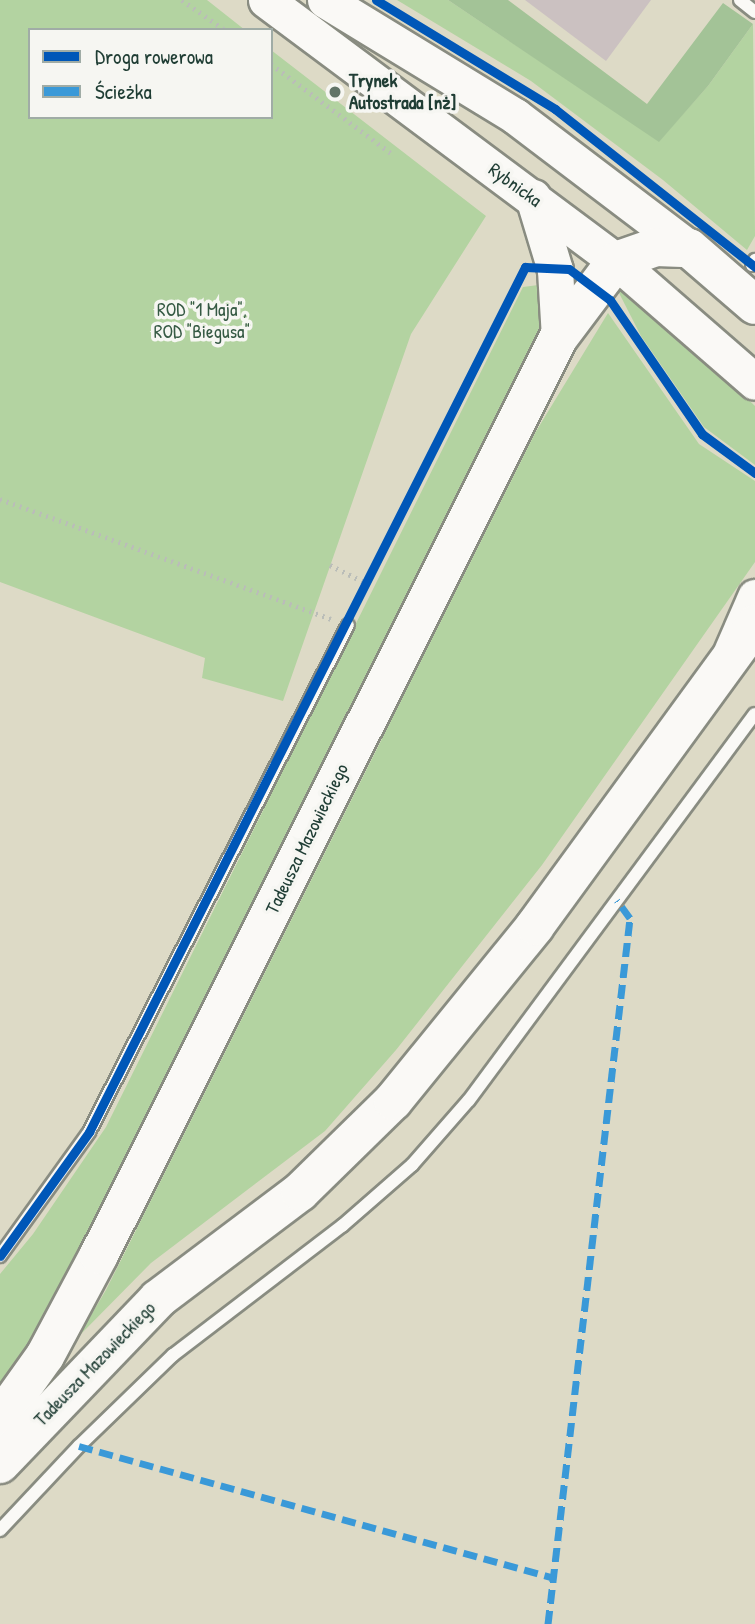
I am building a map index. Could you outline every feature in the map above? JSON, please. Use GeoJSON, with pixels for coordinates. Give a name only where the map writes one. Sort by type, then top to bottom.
{"type":"FeatureCollection","features":[{"type":"Feature","properties":{"kind":"main road","name":"Rybnicka"},"geometry":{"type":"LineString","coordinates":[[266,0],[616,261],[755,382]]}},
{"type":"Feature","properties":{"kind":"main road"},"geometry":{"type":"LineString","coordinates":[[325,0],[515,116],[689,248],[755,305]]}},
{"type":"Feature","properties":{"kind":"main road"},"geometry":{"type":"LineString","coordinates":[[533,197],[555,270],[559,337]]}},
{"type":"Feature","properties":{"kind":"main road"},"geometry":{"type":"LineString","coordinates":[[616,261],[645,249],[689,248]]}},
{"type":"Feature","properties":{"kind":"main road","name":"Tadeusza Mazowieckiego"},"geometry":{"type":"LineString","coordinates":[[0,1419],[45,1356],[99,1255],[559,337],[616,261]]}},
{"type":"Feature","properties":{"kind":"main road","name":"Tadeusza Mazowieckiego"},"geometry":{"type":"LineString","coordinates":[[0,1464],[158,1299],[300,1192],[393,1101],[552,904],[744,637],[755,597]]}},
{"type":"Feature","properties":{"kind":"lane"},"geometry":{"type":"LineString","coordinates":[[740,0],[755,12]]}},
{"type":"Feature","properties":{"kind":"lane"},"geometry":{"type":"LineString","coordinates":[[0,1256],[89,1132],[348,625]]}},
{"type":"Feature","properties":{"kind":"lane"},"geometry":{"type":"LineString","coordinates":[[0,1530],[173,1355],[342,1226],[412,1165],[469,1100],[755,714]]}},
{"type":"Feature","properties":{"kind":"path"},"geometry":{"type":"LineString","coordinates":[[182,0],[223,28]]}},
{"type":"Feature","properties":{"kind":"path"},"geometry":{"type":"LineString","coordinates":[[273,65],[391,153]]}},
{"type":"Feature","properties":{"kind":"path"},"geometry":{"type":"LineString","coordinates":[[0,499],[348,625]]}},
{"type":"Feature","properties":{"kind":"path"},"geometry":{"type":"LineString","coordinates":[[330,565],[368,584]]}},
{"type":"Feature","properties":{"kind":"green space","name":"ROD \"1 Maja\", ROD \"Biegusa\""},"geometry":{"type":"Polygon","coordinates":[[[0,0],[207,0],[242,28],[28,28],[28,119],[273,119],[273,52],[486,216],[411,334],[283,701],[202,678],[205,658],[0,582],[0,0]]]}},
{"type":"Feature","properties":{"kind":"green space"},"geometry":{"type":"Polygon","coordinates":[[[397,0],[448,0],[659,141],[708,86],[753,24],[755,236],[747,250],[663,180],[531,81],[397,0]]]}},
{"type":"Feature","properties":{"kind":"green space"},"geometry":{"type":"Polygon","coordinates":[[[448,0],[508,0],[647,104],[723,3],[753,24],[708,86],[659,142],[448,0]]]}},
{"type":"Feature","properties":{"kind":"green space"},"geometry":{"type":"Polygon","coordinates":[[[546,284],[539,333],[332,753],[32,1344],[0,1383],[0,1274],[33,1234],[106,1127],[523,287],[546,284]]]}},
{"type":"Feature","properties":{"kind":"green space"},"geometry":{"type":"Polygon","coordinates":[[[622,289],[662,317],[755,406],[755,465],[704,427],[641,336],[618,291],[622,289]]]}},
{"type":"Feature","properties":{"kind":"green space"},"geometry":{"type":"Polygon","coordinates":[[[608,313],[699,444],[755,481],[755,562],[542,865],[396,1050],[325,1131],[151,1263],[78,1337],[106,1290],[535,433],[608,313]]]}},
{"type":"Feature","properties":{"kind":"building"},"geometry":{"type":"Polygon","coordinates":[[[525,0],[651,0],[606,61],[525,0]]]}},
{"type":"Feature","properties":{"kind":"marked path"},"geometry":{"type":"LineString","coordinates":[[548,1624],[630,918],[617,900]]}},
{"type":"Feature","properties":{"kind":"marked path"},"geometry":{"type":"LineString","coordinates":[[79,1446],[555,1578]]}},
{"type":"Feature","properties":{"kind":"cycle path"},"geometry":{"type":"LineString","coordinates":[[376,0],[555,109],[755,267]]}},
{"type":"Feature","properties":{"kind":"cycle path"},"geometry":{"type":"LineString","coordinates":[[0,1256],[89,1132],[525,267],[569,269],[610,300],[702,434],[755,473]]}},
{"type":"Feature","properties":{"kind":"place","name":"Trynek Autostrada [nż]"},"geometry":{"type":"Point","coordinates":[335,92]}}]}
